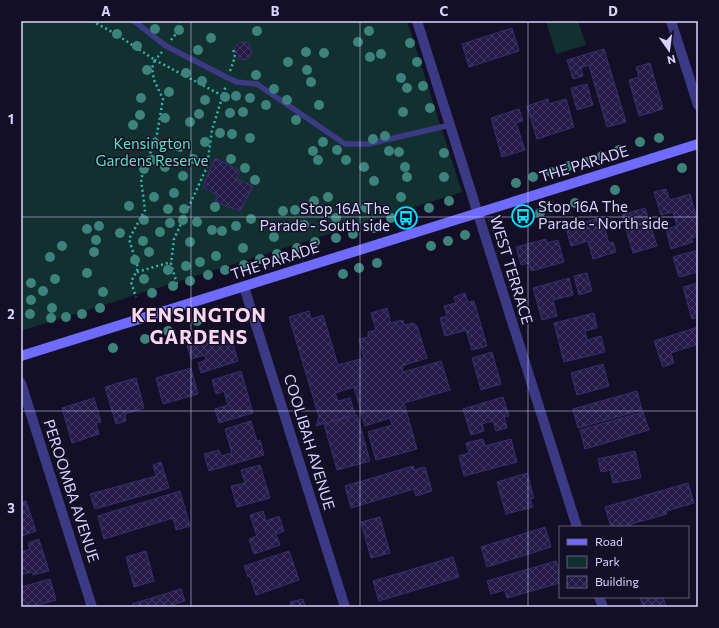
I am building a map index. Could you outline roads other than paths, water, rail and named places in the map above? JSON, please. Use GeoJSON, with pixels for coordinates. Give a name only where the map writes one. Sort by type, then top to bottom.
{"type":"FeatureCollection","features":[{"type":"Feature","properties":{"kind":"main road","name":"THE PARADE"},"geometry":{"type":"LineString","coordinates":[[21,356],[698,144]]}},
{"type":"Feature","properties":{"kind":"street","name":"WEST TERRACE"},"geometry":{"type":"LineString","coordinates":[[417,21],[577,526]]}},
{"type":"Feature","properties":{"kind":"street"},"geometry":{"type":"LineString","coordinates":[[671,21],[698,105]]}},
{"type":"Feature","properties":{"kind":"street","name":"COOLIBAH AVENUE"},"geometry":{"type":"LineString","coordinates":[[244,287],[345,607]]}},
{"type":"Feature","properties":{"kind":"street","name":"PEROOMBA AVENUE"},"geometry":{"type":"LineString","coordinates":[[21,383],[92,607]]}},
{"type":"Feature","properties":{"kind":"lane"},"geometry":{"type":"LineString","coordinates":[[134,21],[166,46],[228,78],[237,82],[257,84],[345,144],[368,144],[450,125]]}},
{"type":"Feature","properties":{"kind":"place","name":"Stop 16A The Parade - North side"},"geometry":{"type":"Point","coordinates":[523,216]}},
{"type":"Feature","properties":{"kind":"place","name":"Stop 16A The Parade - South side"},"geometry":{"type":"Point","coordinates":[406,218]}},
{"type":"Feature","properties":{"kind":"district","name":"KENSINGTON GARDENS"},"geometry":{"type":"Point","coordinates":[199,326]}},
{"type":"Feature","properties":{"kind":"park label","name":"Kensington Gardens Reserve"},"geometry":{"type":"Point","coordinates":[152,152]}}]}
